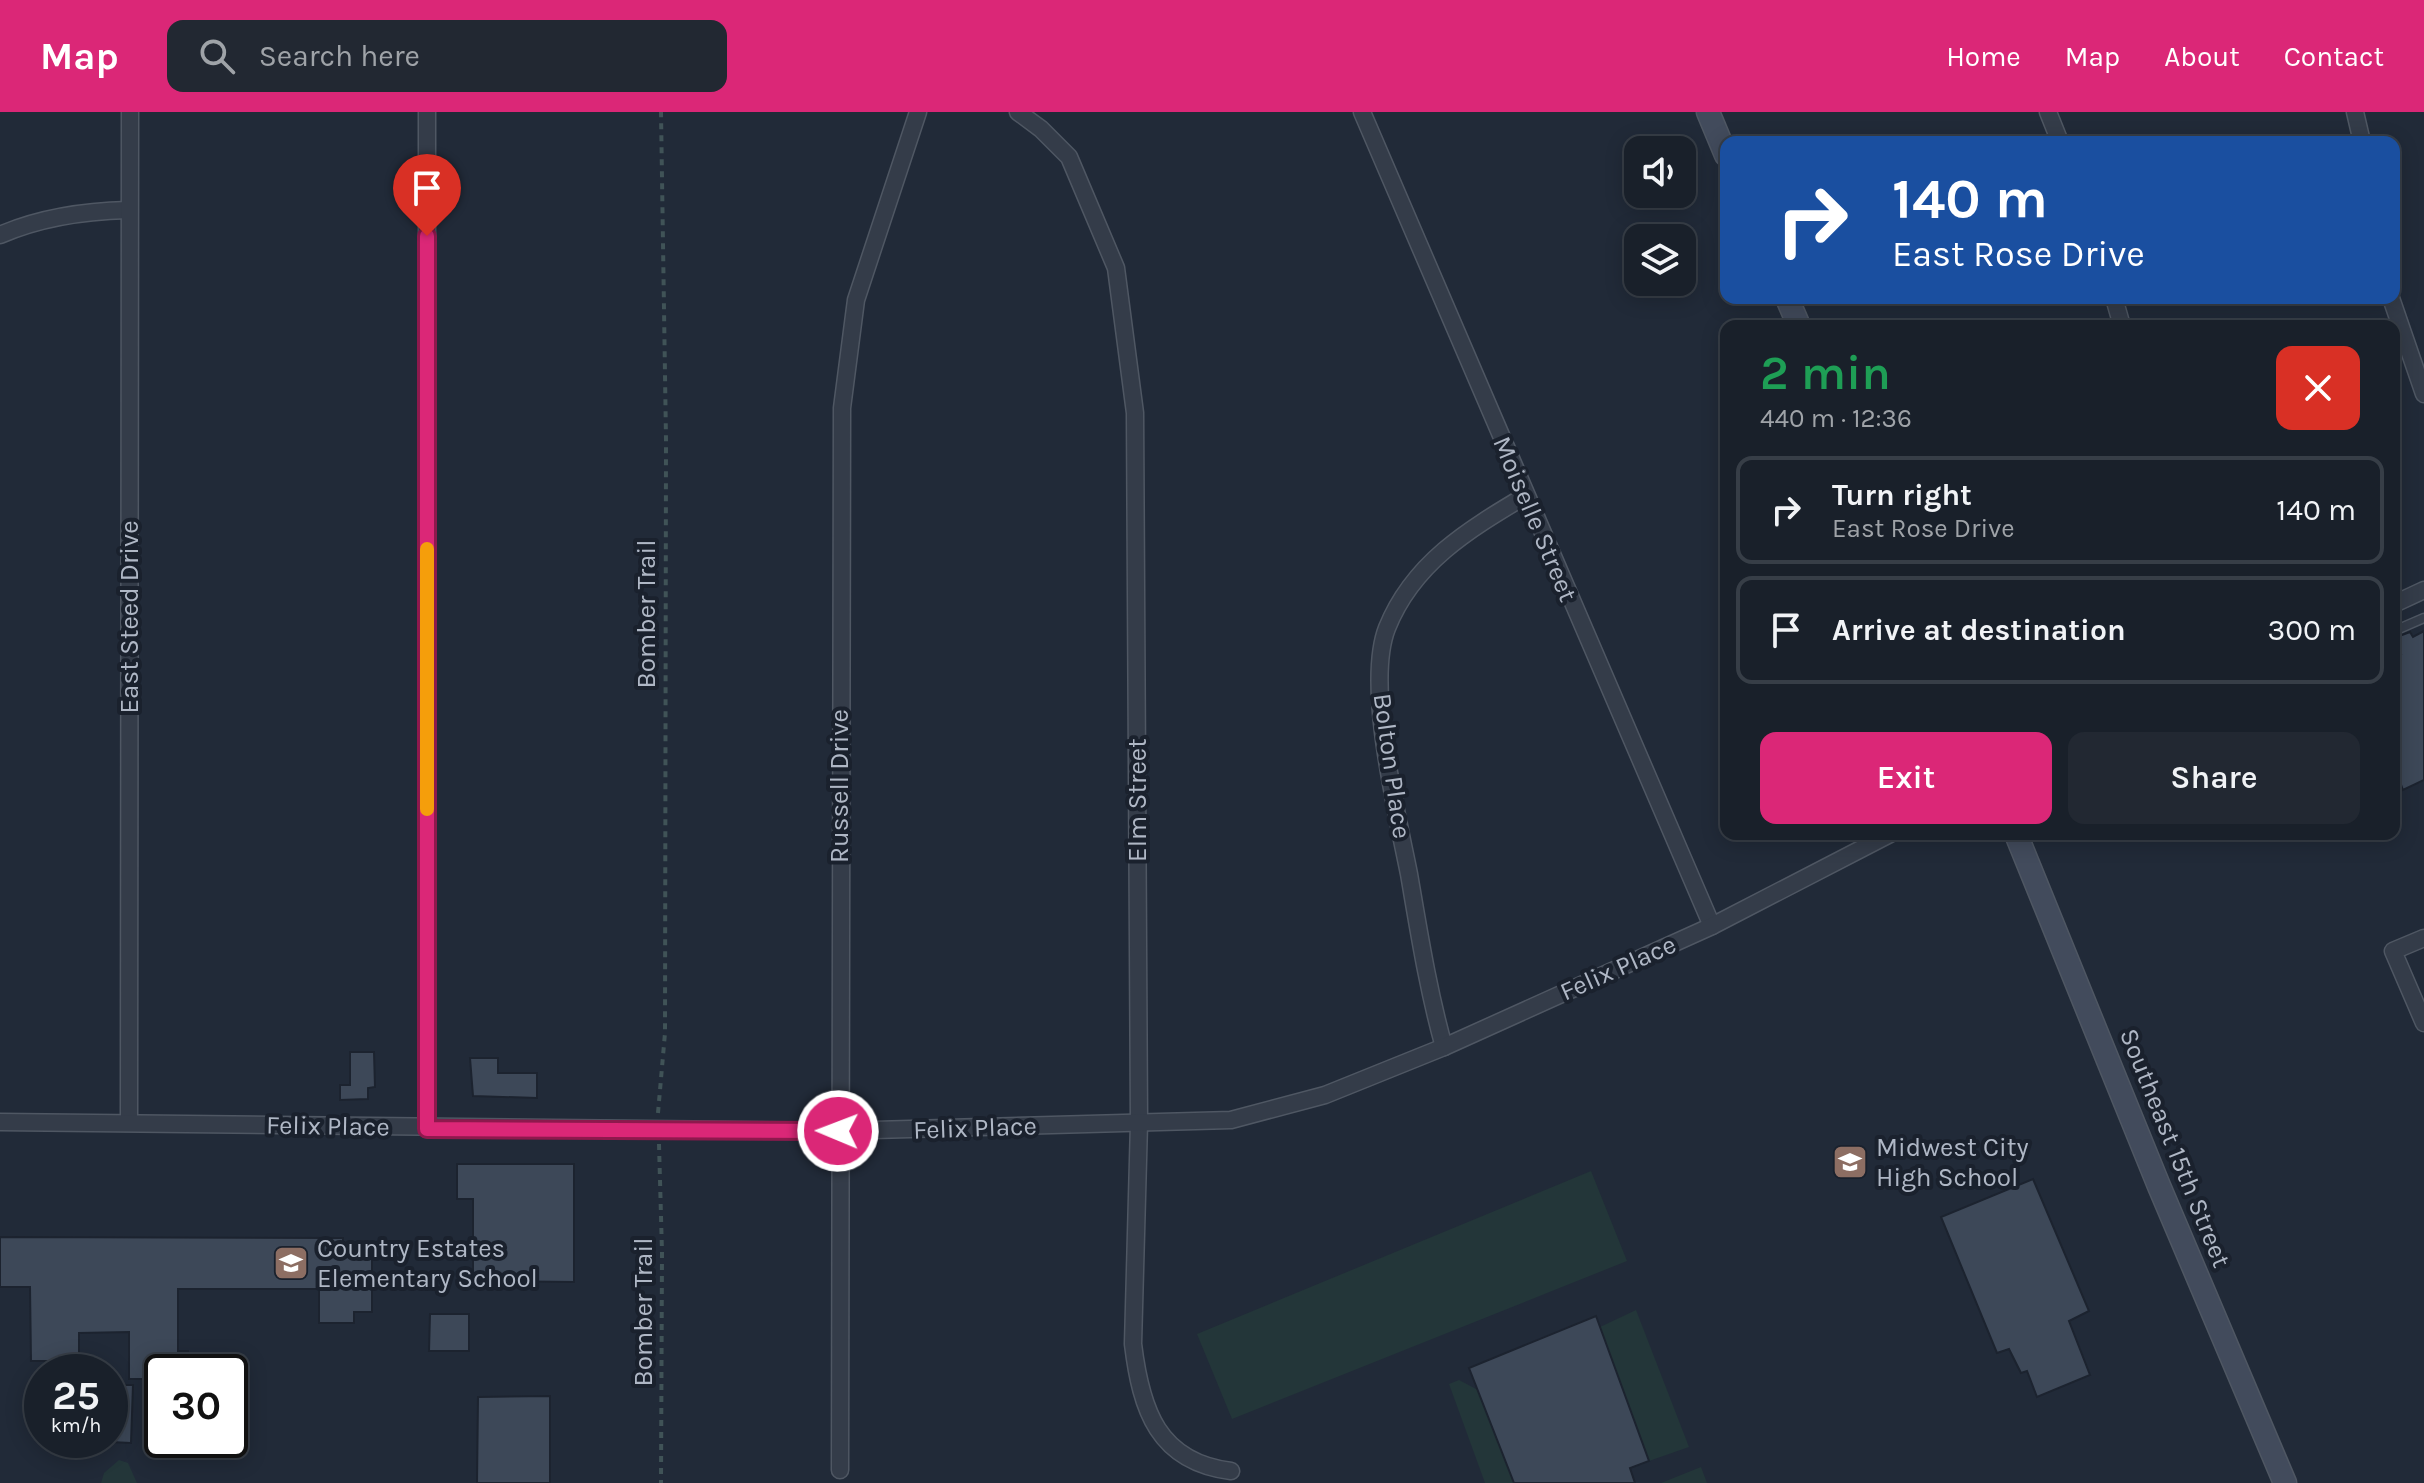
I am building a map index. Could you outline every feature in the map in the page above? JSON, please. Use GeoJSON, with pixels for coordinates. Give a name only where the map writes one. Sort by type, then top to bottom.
{"type":"FeatureCollection","features":[{"type":"Feature","properties":{"kind":"main road"},"geometry":{"type":"LineString","coordinates":[[1708,112],[1720,141]]}},
{"type":"Feature","properties":{"kind":"main road","name":"Southeast 15th Street"},"geometry":{"type":"LineString","coordinates":[[2018,840],[2159,1186],[2285,1483]]}},
{"type":"Feature","properties":{"kind":"street","name":"East Steed Drive"},"geometry":{"type":"LineString","coordinates":[[129,1121],[130,112]]}},
{"type":"Feature","properties":{"kind":"street"},"geometry":{"type":"LineString","coordinates":[[427,112],[427,1129]]}},
{"type":"Feature","properties":{"kind":"street","name":"Russell Drive"},"geometry":{"type":"LineString","coordinates":[[840,1470],[838,1131],[842,408],[856,300],[918,112]]}},
{"type":"Feature","properties":{"kind":"street","name":"Elm Street"},"geometry":{"type":"LineString","coordinates":[[1018,112],[1041,129],[1069,157],[1116,268],[1135,413],[1139,1123],[1133,1344],[1145,1405],[1164,1440],[1176,1451],[1209,1468],[1231,1471]]}},
{"type":"Feature","properties":{"kind":"street","name":"Moiselle Street"},"geometry":{"type":"LineString","coordinates":[[1362,112],[1712,926]]}},
{"type":"Feature","properties":{"kind":"street"},"geometry":{"type":"LineString","coordinates":[[2048,112],[2058,136]]}},
{"type":"Feature","properties":{"kind":"street"},"geometry":{"type":"LineString","coordinates":[[2355,112],[2361,136]]}},
{"type":"Feature","properties":{"kind":"street"},"geometry":{"type":"LineString","coordinates":[[0,235],[23,225],[104,210],[128,210]]}},
{"type":"Feature","properties":{"kind":"street"},"geometry":{"type":"LineString","coordinates":[[2400,324],[2424,394]]}},
{"type":"Feature","properties":{"kind":"street","name":"Bolton Place"},"geometry":{"type":"LineString","coordinates":[[1444,1047],[1387,755],[1379,690],[1386,630],[1427,563],[1479,523],[1525,496]]}},
{"type":"Feature","properties":{"kind":"street"},"geometry":{"type":"LineString","coordinates":[[2400,601],[2424,590]]}},
{"type":"Feature","properties":{"kind":"street","name":"Felix Place"},"geometry":{"type":"LineString","coordinates":[[0,1122],[129,1121],[427,1129],[838,1131],[1231,1120],[1325,1095],[1444,1047],[1712,926],[1878,840]]}},
{"type":"Feature","properties":{"kind":"street"},"geometry":{"type":"LineString","coordinates":[[2424,938],[2393,951],[2424,1023]]}},
{"type":"Feature","properties":{"kind":"lane"},"geometry":{"type":"LineString","coordinates":[[2400,628],[2424,618]]}},
{"type":"Feature","properties":{"kind":"path","name":"Bomber Trail"},"geometry":{"type":"LineString","coordinates":[[658,1116],[665,1033],[666,440],[661,112]]}},
{"type":"Feature","properties":{"kind":"path","name":"Bomber Trail"},"geometry":{"type":"LineString","coordinates":[[658,1142],[662,1252],[661,1483]]}},
{"type":"Feature","properties":{"kind":"shaded area"},"geometry":{"type":"Polygon","coordinates":[[[1591,1171],[1627,1261],[1232,1419],[1197,1334],[1591,1171]]]}},
{"type":"Feature","properties":{"kind":"shaded area"},"geometry":{"type":"Polygon","coordinates":[[[1636,1310],[1689,1447],[1649,1461],[1600,1327],[1636,1310]]]}},
{"type":"Feature","properties":{"kind":"shaded area"},"geometry":{"type":"Polygon","coordinates":[[[1459,1380],[1478,1390],[1514,1483],[1485,1483],[1449,1384],[1459,1380]]]}},
{"type":"Feature","properties":{"kind":"shaded area"},"geometry":{"type":"Polygon","coordinates":[[[119,1460],[128,1463],[137,1483],[101,1483],[104,1473],[119,1460]]]}},
{"type":"Feature","properties":{"kind":"shaded area"},"geometry":{"type":"Polygon","coordinates":[[[1701,1467],[1707,1483],[1661,1483],[1701,1467]]]}},
{"type":"Feature","properties":{"kind":"building"},"geometry":{"type":"Polygon","coordinates":[[[2424,631],[2424,780],[2403,790],[2400,782],[2400,636],[2410,632],[2413,637],[2424,631]]]}},
{"type":"Feature","properties":{"kind":"building"},"geometry":{"type":"Polygon","coordinates":[[[350,1052],[374,1052],[375,1087],[368,1088],[368,1099],[340,1100],[340,1085],[350,1085],[350,1052]]]}},
{"type":"Feature","properties":{"kind":"building"},"geometry":{"type":"Polygon","coordinates":[[[470,1058],[498,1058],[498,1073],[537,1073],[537,1098],[473,1096],[470,1058]]]}},
{"type":"Feature","properties":{"kind":"building"},"geometry":{"type":"Polygon","coordinates":[[[457,1164],[574,1164],[574,1282],[473,1281],[473,1199],[457,1199],[457,1164]]]}},
{"type":"Feature","properties":{"kind":"building"},"geometry":{"type":"Polygon","coordinates":[[[2033,1179],[2089,1311],[2069,1321],[2090,1375],[2037,1397],[2027,1371],[2021,1373],[2009,1349],[1997,1353],[1941,1217],[2033,1179]]]}},
{"type":"Feature","properties":{"kind":"building","name":"Country Estates Elementary School"},"geometry":{"type":"Polygon","coordinates":[[[0,1237],[343,1238],[343,1248],[372,1248],[372,1312],[354,1312],[354,1323],[319,1323],[319,1289],[178,1289],[178,1351],[188,1351],[188,1354],[144,1354],[144,1379],[129,1379],[129,1332],[79,1333],[79,1354],[31,1354],[30,1287],[0,1287],[0,1237]]]}},
{"type":"Feature","properties":{"kind":"building"},"geometry":{"type":"Polygon","coordinates":[[[430,1314],[469,1314],[469,1351],[429,1351],[430,1314]]]}},
{"type":"Feature","properties":{"kind":"building"},"geometry":{"type":"Polygon","coordinates":[[[1596,1316],[1649,1461],[1630,1468],[1635,1483],[1514,1483],[1469,1368],[1596,1316]]]}},
{"type":"Feature","properties":{"kind":"building"},"geometry":{"type":"Polygon","coordinates":[[[128,1385],[133,1385],[131,1443],[128,1443],[128,1385]]]}},
{"type":"Feature","properties":{"kind":"building"},"geometry":{"type":"Polygon","coordinates":[[[550,1396],[550,1483],[477,1483],[478,1397],[550,1396]]]}},
{"type":"Feature","properties":{"kind":"slow traffic"},"geometry":{"type":"LineString","coordinates":[[427,549],[427,809]]}},
{"type":"Feature","properties":{"kind":"place","name":"Midwest City High School"},"geometry":{"type":"Point","coordinates":[1850,1162]}},
{"type":"Feature","properties":{"kind":"place","name":"Country Estates Elementary School"},"geometry":{"type":"Point","coordinates":[291,1263]}},
{"type":"Feature","properties":{"kind":"route"},"geometry":{"type":"LineString","coordinates":[[427,236],[427,1129],[838,1131]]}}]}
